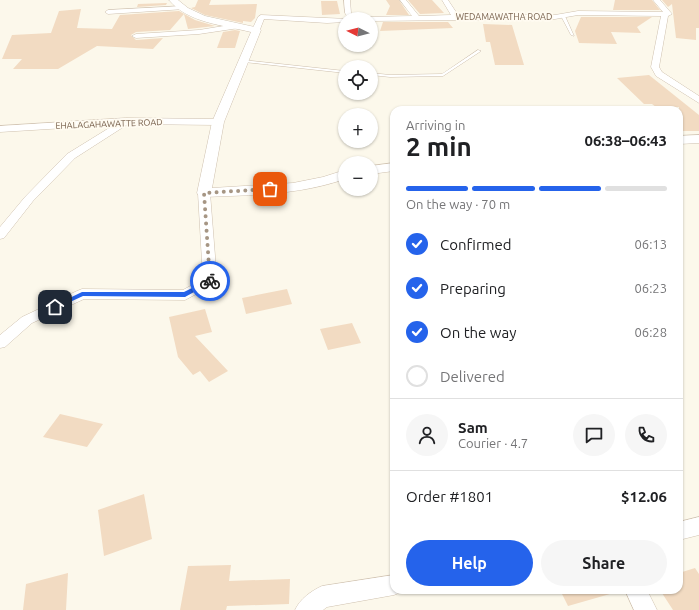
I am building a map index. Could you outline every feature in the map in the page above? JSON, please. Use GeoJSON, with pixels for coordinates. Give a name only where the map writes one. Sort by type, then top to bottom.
{"type":"FeatureCollection","features":[{"type":"Feature","properties":{"kind":"street"},"geometry":{"type":"LineString","coordinates":[[174,0],[191,14],[202,18],[256,30]]}},
{"type":"Feature","properties":{"kind":"street"},"geometry":{"type":"LineString","coordinates":[[347,0],[348,12]]}},
{"type":"Feature","properties":{"kind":"street"},"geometry":{"type":"LineString","coordinates":[[403,0],[417,18]]}},
{"type":"Feature","properties":{"kind":"street"},"geometry":{"type":"LineString","coordinates":[[445,0],[456,17]]}},
{"type":"Feature","properties":{"kind":"street"},"geometry":{"type":"LineString","coordinates":[[656,0],[669,12],[669,14],[665,15],[655,67],[660,74],[699,100]]}},
{"type":"Feature","properties":{"kind":"street"},"geometry":{"type":"LineString","coordinates":[[108,12],[182,8]]}},
{"type":"Feature","properties":{"kind":"street","name":"WEDAMAWATHA ROAD"},"geometry":{"type":"LineString","coordinates":[[378,19],[563,16],[578,13],[665,15]]}},
{"type":"Feature","properties":{"kind":"street"},"geometry":{"type":"LineString","coordinates":[[0,342],[27,320],[82,294],[185,295],[210,281],[204,193],[218,122],[261,17],[338,20]]}},
{"type":"Feature","properties":{"kind":"street"},"geometry":{"type":"LineString","coordinates":[[136,36],[187,34],[220,30],[236,26]]}},
{"type":"Feature","properties":{"kind":"street"},"geometry":{"type":"LineString","coordinates":[[0,235],[29,199],[71,156],[126,121]]}},
{"type":"Feature","properties":{"kind":"street","name":"EHALAGAHAWATTE ROAD"},"geometry":{"type":"LineString","coordinates":[[0,129],[126,121],[218,122]]}},
{"type":"Feature","properties":{"kind":"street"},"geometry":{"type":"LineString","coordinates":[[683,140],[699,139]]}},
{"type":"Feature","properties":{"kind":"street"},"geometry":{"type":"LineString","coordinates":[[378,170],[390,169]]}},
{"type":"Feature","properties":{"kind":"street"},"geometry":{"type":"LineString","coordinates":[[204,193],[285,188],[328,181],[338,177]]}},
{"type":"Feature","properties":{"kind":"street"},"geometry":{"type":"LineString","coordinates":[[683,530],[699,526]]}},
{"type":"Feature","properties":{"kind":"street"},"geometry":{"type":"LineString","coordinates":[[316,606],[390,586]]}},
{"type":"Feature","properties":{"kind":"street"},"geometry":{"type":"LineString","coordinates":[[637,594],[646,610]]}},
{"type":"Feature","properties":{"kind":"lane"},"geometry":{"type":"LineString","coordinates":[[563,16],[573,36]]}},
{"type":"Feature","properties":{"kind":"lane"},"geometry":{"type":"LineString","coordinates":[[378,75],[390,76],[443,75],[479,51]]}},
{"type":"Feature","properties":{"kind":"lane"},"geometry":{"type":"LineString","coordinates":[[244,61],[338,71]]}},
{"type":"Feature","properties":{"kind":"building"},"geometry":{"type":"Polygon","coordinates":[[[198,0],[211,0],[209,5],[257,4],[255,18],[251,22],[243,21],[243,23],[205,15],[191,8],[195,7],[198,0]]]}},
{"type":"Feature","properties":{"kind":"building"},"geometry":{"type":"Polygon","coordinates":[[[386,0],[399,0],[409,15],[386,15],[390,6],[386,0]]]}},
{"type":"Feature","properties":{"kind":"building"},"geometry":{"type":"Polygon","coordinates":[[[408,0],[432,0],[444,13],[420,14],[408,0]]]}},
{"type":"Feature","properties":{"kind":"building"},"geometry":{"type":"Polygon","coordinates":[[[615,0],[652,0],[660,10],[613,10],[615,0]]]}},
{"type":"Feature","properties":{"kind":"building"},"geometry":{"type":"Polygon","coordinates":[[[662,0],[699,0],[699,28],[696,28],[696,40],[676,38],[672,4],[668,7],[662,0]]]}},
{"type":"Feature","properties":{"kind":"building"},"geometry":{"type":"Polygon","coordinates":[[[321,1],[337,1],[340,12],[338,12],[338,14],[322,15],[321,1]]]}},
{"type":"Feature","properties":{"kind":"building"},"geometry":{"type":"Polygon","coordinates":[[[167,3],[166,5],[137,7],[138,4],[167,3]]]}},
{"type":"Feature","properties":{"kind":"building"},"geometry":{"type":"Polygon","coordinates":[[[81,9],[77,28],[112,29],[120,15],[179,11],[195,20],[215,26],[188,29],[184,14],[170,30],[136,32],[131,35],[136,40],[163,38],[153,49],[97,46],[58,69],[13,69],[22,59],[2,59],[12,35],[51,33],[59,11],[81,9]]]}},
{"type":"Feature","properties":{"kind":"building"},"geometry":{"type":"Polygon","coordinates":[[[581,17],[652,17],[637,27],[641,33],[611,32],[617,44],[579,43],[575,31],[581,17]]]}},
{"type":"Feature","properties":{"kind":"building"},"geometry":{"type":"Polygon","coordinates":[[[383,22],[448,22],[453,28],[380,31],[383,22]]]}},
{"type":"Feature","properties":{"kind":"building"},"geometry":{"type":"Polygon","coordinates":[[[483,24],[512,25],[524,65],[495,65],[490,42],[486,42],[483,24]]]}},
{"type":"Feature","properties":{"kind":"building"},"geometry":{"type":"Polygon","coordinates":[[[235,30],[240,31],[235,48],[217,48],[223,32],[235,30]]]}},
{"type":"Feature","properties":{"kind":"building"},"geometry":{"type":"Polygon","coordinates":[[[649,75],[699,115],[699,131],[683,131],[683,106],[655,106],[652,104],[644,104],[617,78],[649,75]]]}},
{"type":"Feature","properties":{"kind":"building"},"geometry":{"type":"Polygon","coordinates":[[[287,289],[292,304],[246,314],[242,298],[287,289]]]}},
{"type":"Feature","properties":{"kind":"building"},"geometry":{"type":"Polygon","coordinates":[[[205,309],[212,332],[195,336],[228,371],[209,382],[200,371],[193,375],[178,357],[169,317],[205,309]]]}},
{"type":"Feature","properties":{"kind":"building"},"geometry":{"type":"Polygon","coordinates":[[[352,323],[361,343],[328,350],[320,329],[352,323]]]}},
{"type":"Feature","properties":{"kind":"building"},"geometry":{"type":"Polygon","coordinates":[[[60,414],[103,424],[87,447],[43,437],[60,414]]]}},
{"type":"Feature","properties":{"kind":"building"},"geometry":{"type":"Polygon","coordinates":[[[144,494],[152,539],[104,556],[98,510],[144,494]]]}},
{"type":"Feature","properties":{"kind":"building"},"geometry":{"type":"Polygon","coordinates":[[[231,565],[229,581],[290,579],[289,604],[227,606],[226,610],[180,610],[188,566],[231,565]]]}},
{"type":"Feature","properties":{"kind":"building"},"geometry":{"type":"Polygon","coordinates":[[[695,568],[699,574],[699,610],[673,610],[663,594],[683,594],[683,572],[695,568]]]}},
{"type":"Feature","properties":{"kind":"building"},"geometry":{"type":"Polygon","coordinates":[[[68,573],[66,610],[23,610],[26,584],[68,573]]]}},
{"type":"Feature","properties":{"kind":"building"},"geometry":{"type":"Polygon","coordinates":[[[562,594],[610,594],[568,606],[562,594]]]}},
{"type":"Feature","properties":{"kind":"way so far"},"geometry":{"type":"LineString","coordinates":[[210,281],[204,193],[270,189]]}},
{"type":"Feature","properties":{"kind":"route"},"geometry":{"type":"LineString","coordinates":[[55,307],[82,294],[185,295],[210,281]]}}]}
